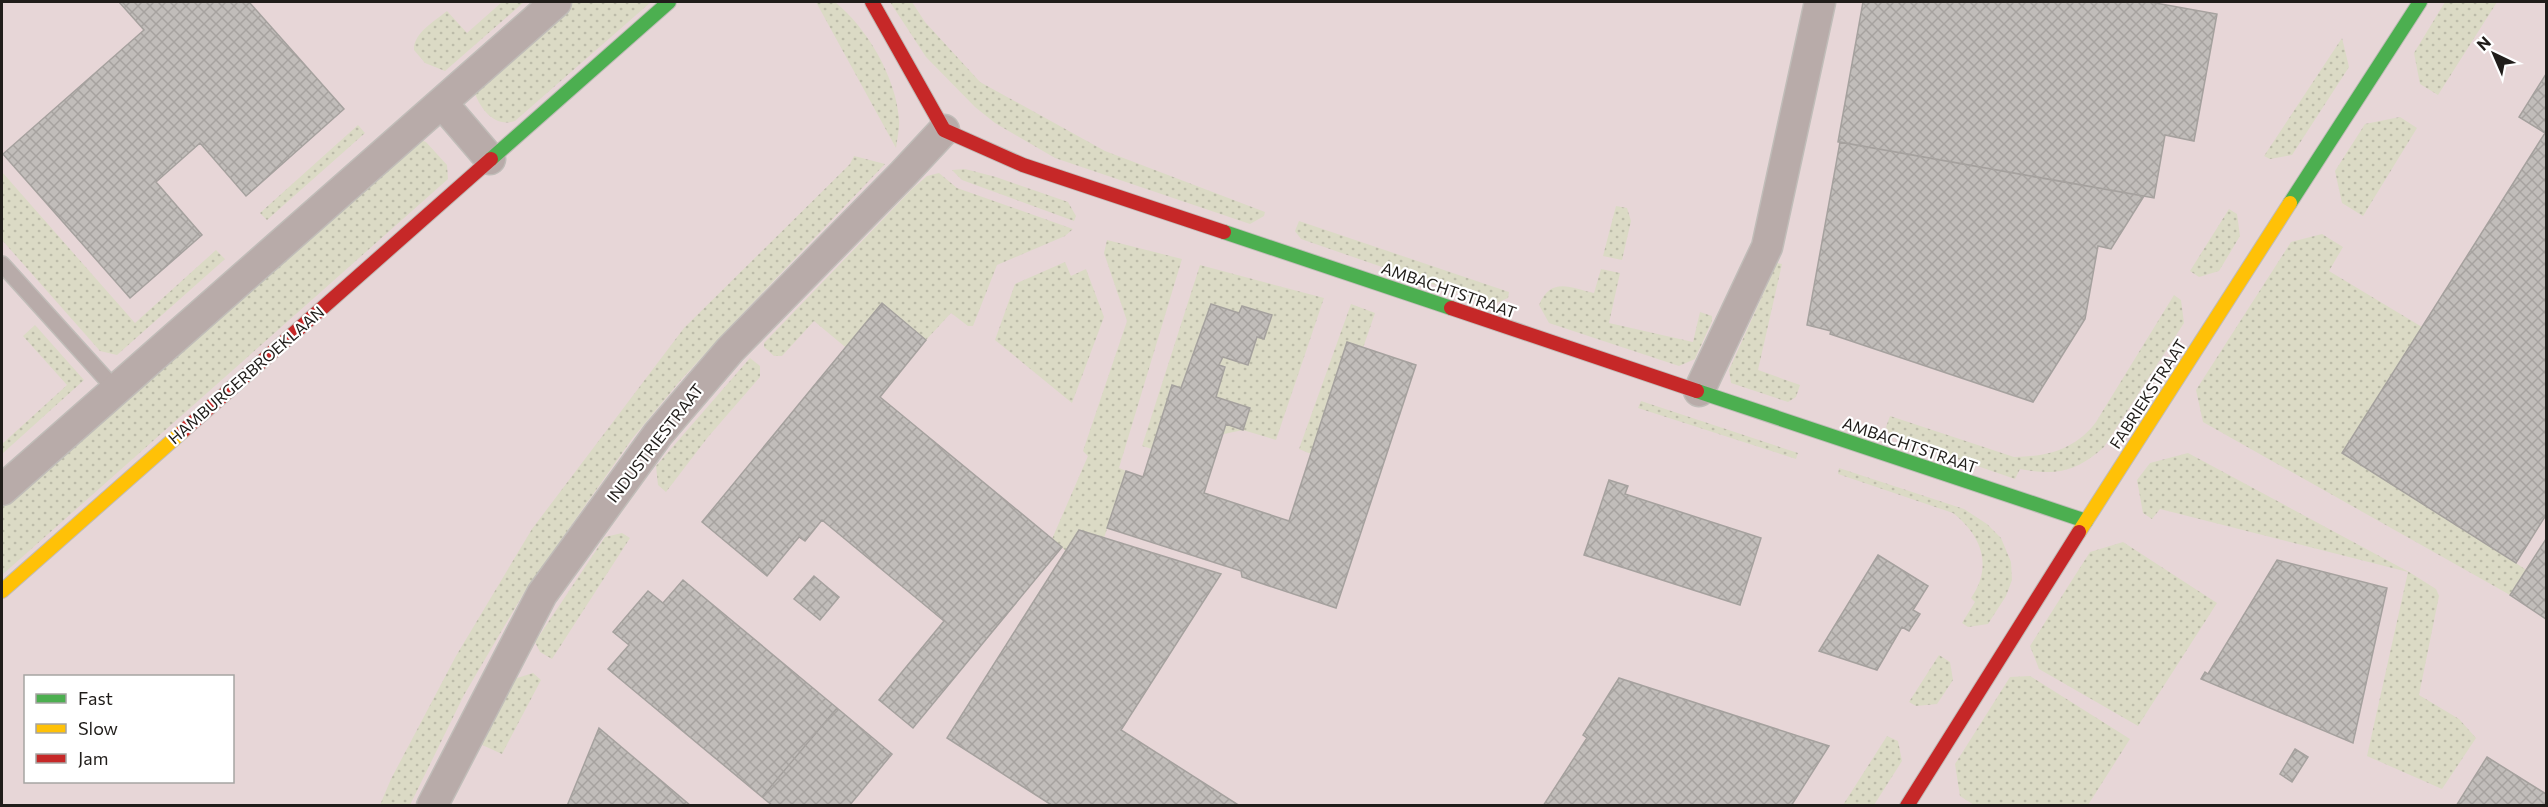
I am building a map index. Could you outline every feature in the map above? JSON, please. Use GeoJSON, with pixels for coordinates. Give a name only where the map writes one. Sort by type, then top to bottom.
{"type":"FeatureCollection","features":[{"type":"Feature","properties":{"kind":"street"},"geometry":{"type":"LineString","coordinates":[[2,490],[556,2]]}},
{"type":"Feature","properties":{"kind":"street","name":"HAMBURGERBROEKLAAN"},"geometry":{"type":"LineString","coordinates":[[2,591],[669,2]]}},
{"type":"Feature","properties":{"kind":"street"},"geometry":{"type":"LineString","coordinates":[[872,2],[944,130]]}},
{"type":"Feature","properties":{"kind":"street"},"geometry":{"type":"LineString","coordinates":[[1699,391],[1767,248],[1820,2]]}},
{"type":"Feature","properties":{"kind":"street","name":"FABRIEKSTRAAT"},"geometry":{"type":"LineString","coordinates":[[1908,806],[2086,521],[2420,2]]}},
{"type":"Feature","properties":{"kind":"street"},"geometry":{"type":"LineString","coordinates":[[442,103],[490,159]]}},
{"type":"Feature","properties":{"kind":"street","name":"AMBACHTSTRAAT"},"geometry":{"type":"LineString","coordinates":[[944,130],[1023,165],[2086,521]]}},
{"type":"Feature","properties":{"kind":"street","name":"INDUSTRIESTRAAT"},"geometry":{"type":"LineString","coordinates":[[432,806],[542,594],[658,434],[730,350],[944,130]]}},
{"type":"Feature","properties":{"kind":"lane"},"geometry":{"type":"LineString","coordinates":[[2,264],[115,389]]}},
{"type":"Feature","properties":{"kind":"shaded area"},"geometry":{"type":"Polygon","coordinates":[[[2,2],[2546,2],[2546,805],[2,806],[2,2]]]}},
{"type":"Feature","properties":{"kind":"green space"},"geometry":{"type":"Polygon","coordinates":[[[502,2],[524,2],[445,71],[425,63],[414,50],[421,33],[447,11],[467,33],[502,2]]]}},
{"type":"Feature","properties":{"kind":"green space"},"geometry":{"type":"Polygon","coordinates":[[[569,2],[651,2],[515,121],[501,122],[489,115],[480,104],[474,91],[569,2]]]}},
{"type":"Feature","properties":{"kind":"green space"},"geometry":{"type":"Polygon","coordinates":[[[816,2],[835,2],[858,25],[878,54],[897,103],[899,130],[896,148],[816,2]]]}},
{"type":"Feature","properties":{"kind":"green space"},"geometry":{"type":"Polygon","coordinates":[[[890,2],[912,2],[925,22],[980,82],[1105,151],[1265,212],[1264,216],[1250,224],[1055,158],[995,123],[975,107],[926,57],[890,2]]]}},
{"type":"Feature","properties":{"kind":"green space"},"geometry":{"type":"Polygon","coordinates":[[[2445,2],[2497,2],[2438,95],[2420,84],[2414,53],[2445,2]]]}},
{"type":"Feature","properties":{"kind":"green space"},"geometry":{"type":"Polygon","coordinates":[[[2342,38],[2349,67],[2292,155],[2270,159],[2264,156],[2342,38]]]}},
{"type":"Feature","properties":{"kind":"green space"},"geometry":{"type":"Polygon","coordinates":[[[2400,117],[2417,128],[2363,216],[2342,203],[2335,171],[2365,124],[2400,117]]]}},
{"type":"Feature","properties":{"kind":"green space"},"geometry":{"type":"Polygon","coordinates":[[[358,125],[365,133],[267,220],[260,213],[358,125]]]}},
{"type":"Feature","properties":{"kind":"green space"},"geometry":{"type":"Polygon","coordinates":[[[421,140],[426,142],[447,165],[448,179],[2,575],[2,502],[421,140]]]}},
{"type":"Feature","properties":{"kind":"green space"},"geometry":{"type":"Polygon","coordinates":[[[854,156],[885,164],[725,332],[680,381],[632,439],[525,591],[464,695],[410,805],[380,805],[391,779],[456,656],[532,529],[684,328],[850,164],[854,156]]]}},
{"type":"Feature","properties":{"kind":"green space"},"geometry":{"type":"Polygon","coordinates":[[[965,169],[996,177],[1068,202],[1076,216],[1074,221],[962,180],[952,170],[965,169]]]}},
{"type":"Feature","properties":{"kind":"green space"},"geometry":{"type":"Polygon","coordinates":[[[2,172],[135,323],[216,250],[225,259],[117,355],[100,351],[2,240],[2,172]]]}},
{"type":"Feature","properties":{"kind":"green space"},"geometry":{"type":"Polygon","coordinates":[[[939,173],[957,188],[1073,229],[1065,236],[997,265],[973,326],[968,326],[951,313],[926,340],[850,351],[814,321],[782,356],[774,356],[764,347],[764,343],[912,189],[927,176],[939,173]]]}},
{"type":"Feature","properties":{"kind":"green space"},"geometry":{"type":"Polygon","coordinates":[[[1616,206],[1627,208],[1631,221],[1622,260],[1603,256],[1616,206]]]}},
{"type":"Feature","properties":{"kind":"green space"},"geometry":{"type":"Polygon","coordinates":[[[2229,209],[2237,214],[2240,236],[2219,271],[2199,277],[2190,271],[2229,209]]]}},
{"type":"Feature","properties":{"kind":"green space"},"geometry":{"type":"Polygon","coordinates":[[[1299,221],[1509,292],[1508,298],[1492,305],[1301,239],[1295,231],[1299,221]]]}},
{"type":"Feature","properties":{"kind":"green space"},"geometry":{"type":"Polygon","coordinates":[[[2322,234],[2343,247],[2329,271],[2422,327],[2516,563],[2526,570],[2510,595],[2203,422],[2196,390],[2291,242],[2322,234]]]}},
{"type":"Feature","properties":{"kind":"green space"},"geometry":{"type":"Polygon","coordinates":[[[1107,240],[1182,259],[1119,468],[1126,471],[1104,538],[1066,551],[1052,539],[1088,456],[1083,451],[1127,321],[1104,253],[1107,240]]]}},
{"type":"Feature","properties":{"kind":"green space"},"geometry":{"type":"Polygon","coordinates":[[[1065,262],[1071,276],[1086,269],[1104,317],[1072,403],[995,340],[1015,284],[1065,262]]]}},
{"type":"Feature","properties":{"kind":"green space"},"geometry":{"type":"Polygon","coordinates":[[[1777,263],[1782,264],[1758,370],[1800,385],[1796,397],[1788,402],[1731,383],[1729,370],[1777,263]]]}},
{"type":"Feature","properties":{"kind":"green space"},"geometry":{"type":"Polygon","coordinates":[[[1200,265],[1324,298],[1276,440],[1243,430],[1152,449],[1142,446],[1200,265]]]}},
{"type":"Feature","properties":{"kind":"green space"},"geometry":{"type":"Polygon","coordinates":[[[1601,269],[1620,273],[1609,323],[1693,342],[1700,312],[1712,316],[1712,321],[1695,359],[1679,366],[1549,323],[1539,305],[1549,290],[1562,286],[1594,293],[1601,269]]]}},
{"type":"Feature","properties":{"kind":"green space"},"geometry":{"type":"Polygon","coordinates":[[[2174,295],[2181,300],[2184,323],[2104,447],[2075,467],[2055,472],[2020,469],[2015,479],[1891,436],[1886,427],[1890,416],[2014,457],[2026,457],[2060,450],[2079,439],[2096,422],[2174,295]]]}},
{"type":"Feature","properties":{"kind":"green space"},"geometry":{"type":"Polygon","coordinates":[[[1351,304],[1375,313],[1363,348],[1311,454],[1299,449],[1351,304]]]}},
{"type":"Feature","properties":{"kind":"green space"},"geometry":{"type":"Polygon","coordinates":[[[35,325],[84,380],[2,454],[2,444],[67,385],[23,336],[35,325]]]}},
{"type":"Feature","properties":{"kind":"green space"},"geometry":{"type":"Polygon","coordinates":[[[750,358],[760,366],[760,377],[708,437],[666,492],[658,485],[656,466],[750,358]]]}},
{"type":"Feature","properties":{"kind":"green space"},"geometry":{"type":"Polygon","coordinates":[[[1641,401],[1798,453],[1796,459],[1638,408],[1641,401]]]}},
{"type":"Feature","properties":{"kind":"green space"},"geometry":{"type":"Polygon","coordinates":[[[2188,453],[2409,572],[2436,589],[2439,596],[2419,695],[2459,719],[2476,738],[2442,789],[2367,756],[2408,572],[2160,509],[2152,519],[2143,513],[2137,480],[2150,463],[2188,453]]]}},
{"type":"Feature","properties":{"kind":"green space"},"geometry":{"type":"Polygon","coordinates":[[[1839,468],[1964,509],[1987,524],[2001,538],[2011,562],[2012,580],[2006,596],[1988,624],[1968,627],[1962,623],[1975,602],[1971,598],[1978,586],[1983,563],[1977,542],[1963,522],[1953,513],[1838,474],[1839,468]]]}},
{"type":"Feature","properties":{"kind":"green space"},"geometry":{"type":"Polygon","coordinates":[[[622,533],[630,538],[552,659],[540,652],[535,642],[605,537],[622,533]]]}},
{"type":"Feature","properties":{"kind":"green space"},"geometry":{"type":"Polygon","coordinates":[[[2123,542],[2217,603],[2138,726],[2039,669],[2030,646],[2090,552],[2123,542]]]}},
{"type":"Feature","properties":{"kind":"green space"},"geometry":{"type":"Polygon","coordinates":[[[1939,655],[1950,662],[1953,680],[1937,704],[1916,706],[1909,702],[1939,655]]]}},
{"type":"Feature","properties":{"kind":"green space"},"geometry":{"type":"Polygon","coordinates":[[[533,673],[541,680],[502,754],[480,744],[514,679],[533,673]]]}},
{"type":"Feature","properties":{"kind":"green space"},"geometry":{"type":"Polygon","coordinates":[[[2030,676],[2130,739],[2088,805],[1974,805],[1960,796],[1955,764],[2010,677],[2030,676]]]}},
{"type":"Feature","properties":{"kind":"green space"},"geometry":{"type":"Polygon","coordinates":[[[1887,736],[1898,741],[1902,761],[1874,805],[1843,805],[1887,736]]]}},
{"type":"Feature","properties":{"kind":"building"},"geometry":{"type":"Polygon","coordinates":[[[119,2],[249,2],[344,109],[246,196],[200,143],[156,182],[202,235],[130,298],[3,154],[144,30],[119,2]]]}},
{"type":"Feature","properties":{"kind":"building"},"geometry":{"type":"Polygon","coordinates":[[[1863,2],[2150,2],[2217,14],[2194,141],[2165,135],[2154,198],[1838,142],[1863,2]]]}},
{"type":"Feature","properties":{"kind":"building"},"geometry":{"type":"Polygon","coordinates":[[[2546,74],[2546,515],[2516,563],[2342,453],[2545,133],[2519,117],[2546,74]]]}},
{"type":"Feature","properties":{"kind":"building"},"geometry":{"type":"Polygon","coordinates":[[[1840,142],[2144,196],[2111,249],[2098,246],[2085,319],[2033,402],[1830,334],[1831,331],[1807,325],[1840,142]]]}},
{"type":"Feature","properties":{"kind":"building"},"geometry":{"type":"Polygon","coordinates":[[[882,303],[926,340],[880,397],[1062,547],[913,728],[879,700],[944,621],[822,520],[805,541],[799,537],[767,576],[702,522],[882,303]]]}},
{"type":"Feature","properties":{"kind":"building"},"geometry":{"type":"Polygon","coordinates":[[[1211,304],[1239,313],[1242,306],[1272,315],[1264,339],[1257,337],[1248,365],[1223,357],[1219,365],[1225,367],[1216,397],[1250,408],[1243,430],[1226,424],[1204,493],[1289,521],[1347,342],[1416,365],[1336,608],[1242,577],[1241,571],[1107,528],[1126,471],[1143,477],[1172,385],[1181,388],[1211,304]]]}},
{"type":"Feature","properties":{"kind":"building"},"geometry":{"type":"Polygon","coordinates":[[[1609,480],[1628,486],[1625,494],[1761,538],[1740,605],[1584,555],[1609,480]]]}},
{"type":"Feature","properties":{"kind":"building"},"geometry":{"type":"Polygon","coordinates":[[[1079,530],[1221,574],[1121,730],[1240,806],[1053,806],[947,738],[1079,530]]]}},
{"type":"Feature","properties":{"kind":"building"},"geometry":{"type":"Polygon","coordinates":[[[2546,539],[2546,619],[2510,595],[2546,539]]]}},
{"type":"Feature","properties":{"kind":"building"},"geometry":{"type":"Polygon","coordinates":[[[1878,555],[1928,586],[1913,610],[1920,614],[1909,631],[1902,627],[1877,670],[1819,651],[1878,555]]]}},
{"type":"Feature","properties":{"kind":"building"},"geometry":{"type":"Polygon","coordinates":[[[2277,560],[2387,588],[2353,743],[2201,679],[2205,672],[2208,674],[2277,560]]]}},
{"type":"Feature","properties":{"kind":"building"},"geometry":{"type":"Polygon","coordinates":[[[814,576],[839,597],[820,620],[794,599],[814,576]]]}},
{"type":"Feature","properties":{"kind":"building"},"geometry":{"type":"Polygon","coordinates":[[[683,580],[837,708],[762,797],[608,669],[629,645],[613,632],[648,591],[663,603],[683,580]]]}},
{"type":"Feature","properties":{"kind":"building"},"geometry":{"type":"Polygon","coordinates":[[[1619,678],[1829,746],[1791,806],[1543,806],[1587,738],[1583,735],[1619,678]]]}},
{"type":"Feature","properties":{"kind":"building"},"geometry":{"type":"Polygon","coordinates":[[[837,708],[892,754],[849,806],[773,806],[762,797],[837,708]]]}},
{"type":"Feature","properties":{"kind":"building"},"geometry":{"type":"Polygon","coordinates":[[[599,728],[691,806],[567,806],[599,728]]]}},
{"type":"Feature","properties":{"kind":"building"},"geometry":{"type":"Polygon","coordinates":[[[2295,749],[2308,757],[2292,782],[2280,774],[2295,749]]]}},
{"type":"Feature","properties":{"kind":"building"},"geometry":{"type":"Polygon","coordinates":[[[2487,757],[2546,794],[2546,806],[2456,806],[2487,757]]]}},
{"type":"Feature","properties":{"kind":"traffic: fast"},"geometry":{"type":"LineString","coordinates":[[491,159],[669,2]]}},
{"type":"Feature","properties":{"kind":"traffic: fast"},"geometry":{"type":"LineString","coordinates":[[2290,203],[2420,2]]}},
{"type":"Feature","properties":{"kind":"traffic: fast"},"geometry":{"type":"LineString","coordinates":[[1224,232],[1451,308]]}},
{"type":"Feature","properties":{"kind":"traffic: fast"},"geometry":{"type":"LineString","coordinates":[[1697,391],[2086,521]]}},
{"type":"Feature","properties":{"kind":"traffic: slow"},"geometry":{"type":"LineString","coordinates":[[2079,532],[2290,203]]}},
{"type":"Feature","properties":{"kind":"traffic: slow"},"geometry":{"type":"LineString","coordinates":[[2,591],[183,431]]}},
{"type":"Feature","properties":{"kind":"traffic: jam"},"geometry":{"type":"LineString","coordinates":[[872,2],[944,130],[1023,165],[1224,232]]}},
{"type":"Feature","properties":{"kind":"traffic: jam"},"geometry":{"type":"LineString","coordinates":[[183,431],[491,159]]}},
{"type":"Feature","properties":{"kind":"traffic: jam"},"geometry":{"type":"LineString","coordinates":[[1451,308],[1697,391]]}},
{"type":"Feature","properties":{"kind":"traffic: jam"},"geometry":{"type":"LineString","coordinates":[[1907,806],[2079,532]]}}]}
